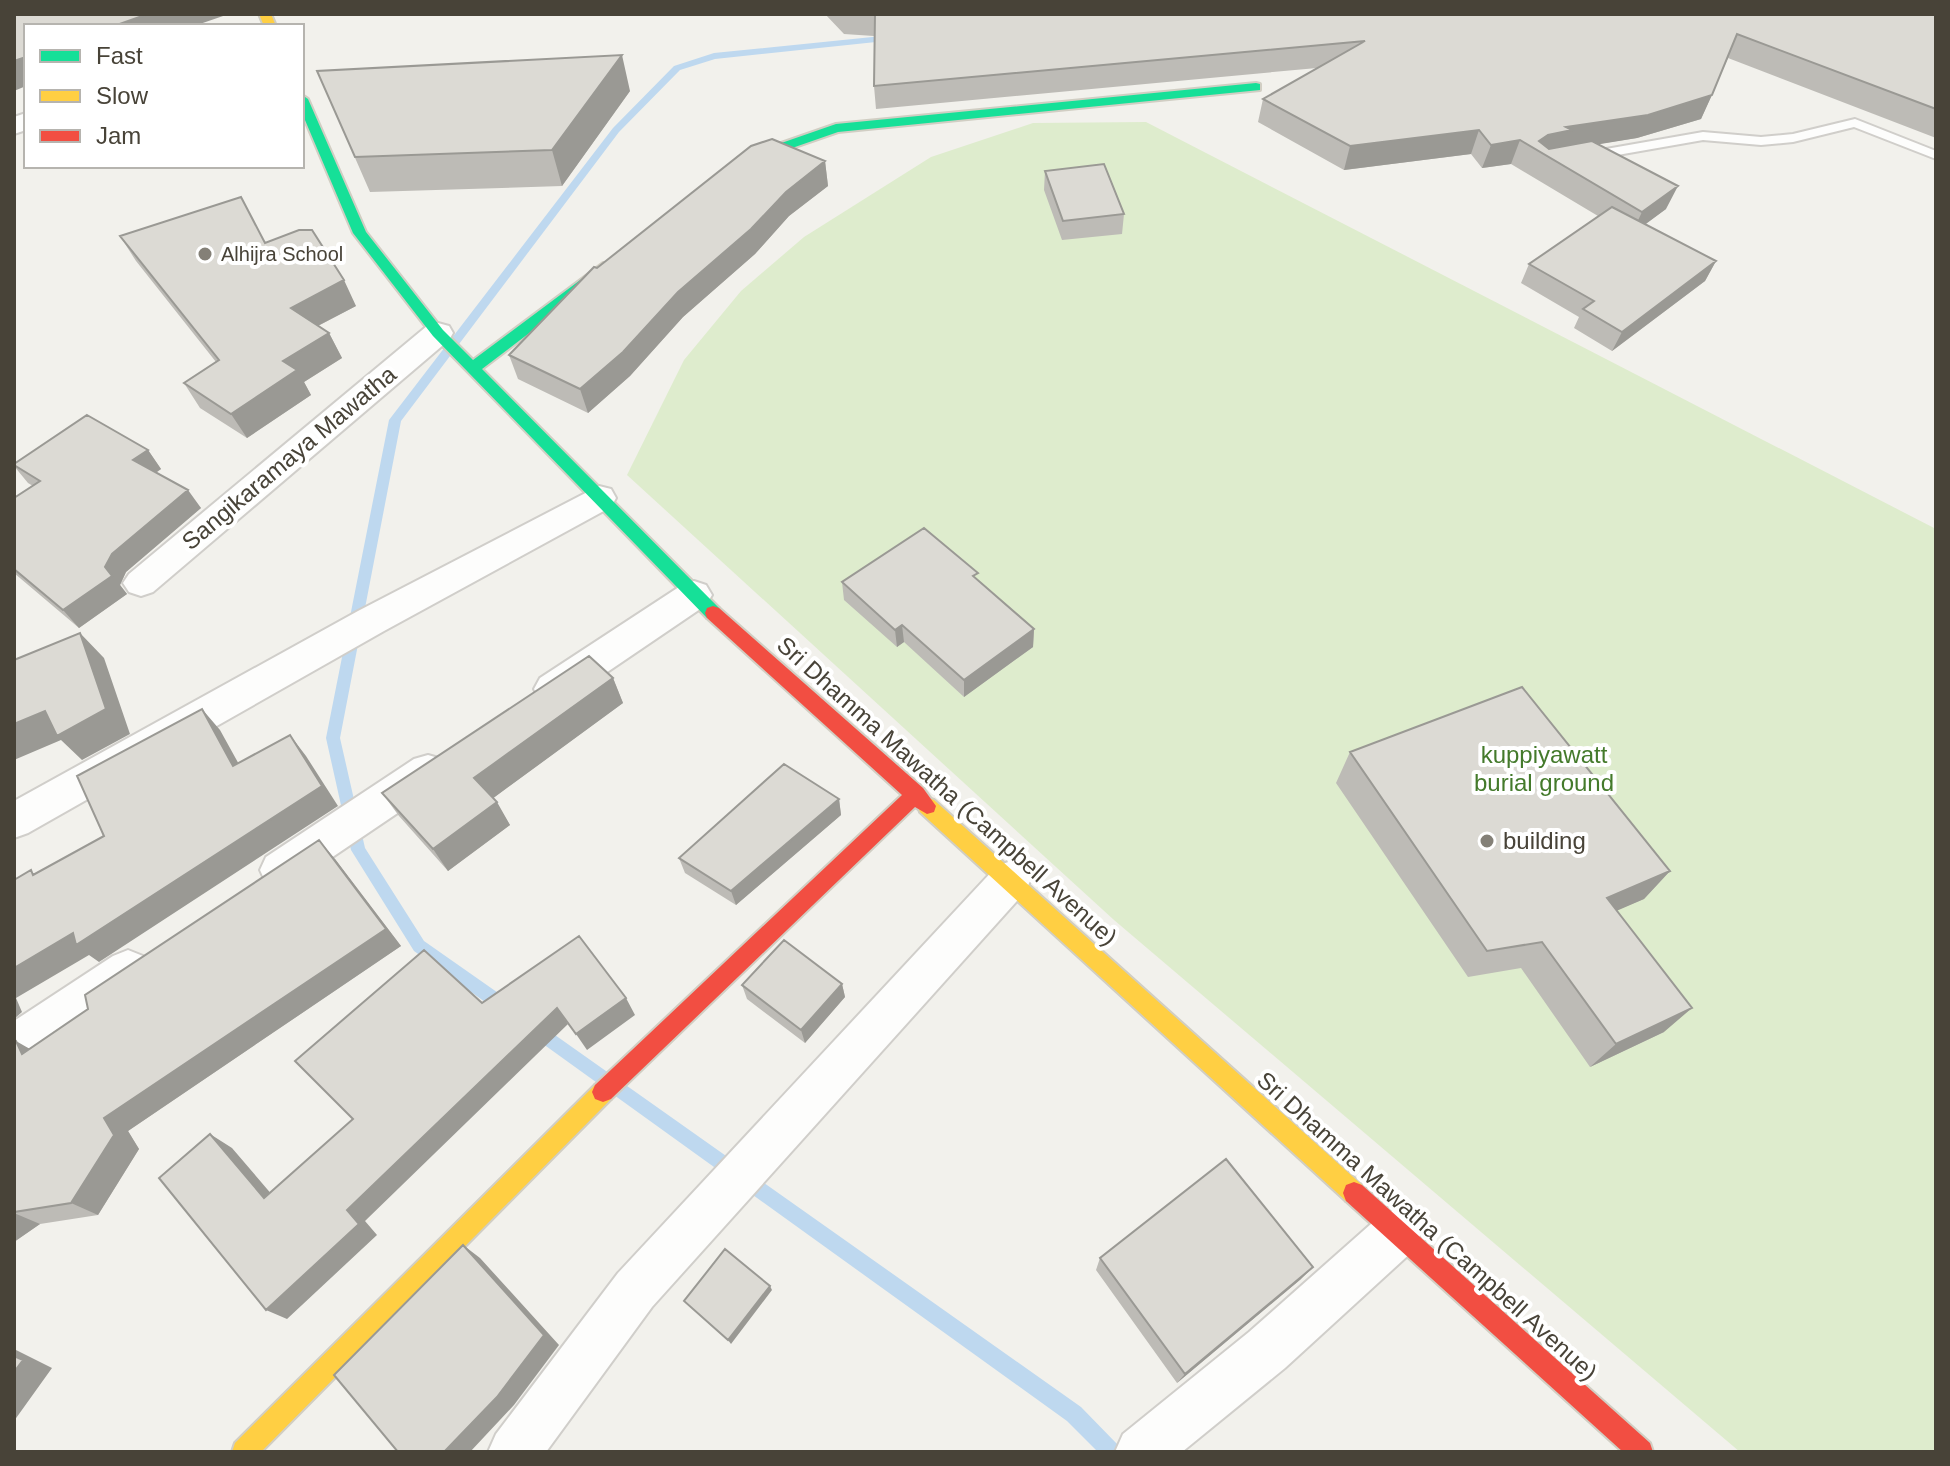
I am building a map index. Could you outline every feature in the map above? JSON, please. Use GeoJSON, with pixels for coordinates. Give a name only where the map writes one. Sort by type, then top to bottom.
{"type":"FeatureCollection","features":[{"type":"Feature","properties":{"kind":"main road"},"geometry":{"type":"LineString","coordinates":[[719,179],[742,161],[836,128],[1256,87]]}},
{"type":"Feature","properties":{"kind":"main road","name":"Sri Dhamma Mawatha (Campbell Avenue)"},"geometry":{"type":"LineString","coordinates":[[304,104],[360,233],[446,341],[694,595],[1641,1452]]}},
{"type":"Feature","properties":{"kind":"main road"},"geometry":{"type":"LineString","coordinates":[[473,368],[623,255]]}},
{"type":"Feature","properties":{"kind":"main road"},"geometry":{"type":"LineString","coordinates":[[244,1452],[632,1063],[916,794]]}},
{"type":"Feature","properties":{"kind":"street","name":"Sangikaramaya Mawatha"},"geometry":{"type":"LineString","coordinates":[[141,583],[446,341]]}},
{"type":"Feature","properties":{"kind":"street"},"geometry":{"type":"LineString","coordinates":[[14,821],[371,621],[599,498]]}},
{"type":"Feature","properties":{"kind":"street"},"geometry":{"type":"LineString","coordinates":[[527,706],[694,595]]}},
{"type":"Feature","properties":{"kind":"street"},"geometry":{"type":"LineString","coordinates":[[250,890],[451,757]]}},
{"type":"Feature","properties":{"kind":"street"},"geometry":{"type":"LineString","coordinates":[[514,1452],[635,1290],[1011,879]]}},
{"type":"Feature","properties":{"kind":"street"},"geometry":{"type":"LineString","coordinates":[[14,1046],[158,950]]}},
{"type":"Feature","properties":{"kind":"street"},"geometry":{"type":"LineString","coordinates":[[1145,1448],[1267,1350],[1397,1233]]}},
{"type":"Feature","properties":{"kind":"lane"},"geometry":{"type":"LineString","coordinates":[[1582,157],[1703,136],[1761,141],[1793,138],[1855,123],[1936,155]]}},
{"type":"Feature","properties":{"kind":"green space","name":"kuppiyawatt burial ground"},"geometry":{"type":"Polygon","coordinates":[[[1146,122],[1936,529],[1936,1452],[1740,1452],[1114,920],[627,475],[684,360],[741,291],[804,237],[931,157],[1033,123],[1146,122]]]}},
{"type":"Feature","properties":{"kind":"building"},"geometry":{"type":"Polygon","coordinates":[[[14,14],[148,14],[120,24],[24,24],[24,58],[14,61],[14,14]]]}},
{"type":"Feature","properties":{"kind":"building"},"geometry":{"type":"Polygon","coordinates":[[[875,14],[1935,14],[1936,109],[1737,34],[1712,95],[1648,115],[1566,127],[1572,130],[1548,135],[1539,141],[1549,149],[1592,141],[1678,186],[1642,212],[1520,140],[1491,145],[1479,130],[1350,146],[1263,99],[1365,41],[874,86],[875,14]]]}},
{"type":"Feature","properties":{"kind":"building"},"geometry":{"type":"Polygon","coordinates":[[[622,55],[552,150],[355,157],[317,71],[622,55]]]}},
{"type":"Feature","properties":{"kind":"building"},"geometry":{"type":"Polygon","coordinates":[[[772,139],[825,161],[786,192],[751,229],[678,292],[623,352],[580,389],[509,355],[594,267],[597,268],[751,146],[772,139]]]}},
{"type":"Feature","properties":{"kind":"building"},"geometry":{"type":"Polygon","coordinates":[[[1104,164],[1124,214],[1063,221],[1045,171],[1104,164]]]}},
{"type":"Feature","properties":{"kind":"building"},"geometry":{"type":"Polygon","coordinates":[[[241,197],[265,243],[299,230],[312,230],[344,280],[291,308],[329,333],[283,361],[297,370],[231,414],[184,383],[219,360],[120,236],[241,197]]]}},
{"type":"Feature","properties":{"kind":"building"},"geometry":{"type":"Polygon","coordinates":[[[1612,207],[1716,261],[1622,332],[1583,309],[1594,301],[1529,264],[1612,207]]]}},
{"type":"Feature","properties":{"kind":"building"},"geometry":{"type":"Polygon","coordinates":[[[87,415],[148,450],[133,460],[188,490],[112,554],[105,567],[112,576],[63,610],[14,569],[14,498],[40,481],[14,464],[87,415]]]}},
{"type":"Feature","properties":{"kind":"building"},"geometry":{"type":"Polygon","coordinates":[[[924,528],[978,573],[973,576],[1034,629],[964,680],[902,625],[895,630],[842,582],[924,528]]]}},
{"type":"Feature","properties":{"kind":"building"},"geometry":{"type":"Polygon","coordinates":[[[80,633],[106,709],[57,736],[45,711],[14,724],[14,660],[80,633]]]}},
{"type":"Feature","properties":{"kind":"building"},"geometry":{"type":"Polygon","coordinates":[[[589,656],[613,678],[474,778],[497,802],[433,849],[382,793],[589,656]]]}},
{"type":"Feature","properties":{"kind":"building","name":"building"},"geometry":{"type":"Polygon","coordinates":[[[1522,687],[1670,871],[1607,898],[1692,1008],[1616,1044],[1542,942],[1487,951],[1350,752],[1522,687]]]}},
{"type":"Feature","properties":{"kind":"building"},"geometry":{"type":"Polygon","coordinates":[[[202,709],[233,766],[290,735],[322,786],[76,945],[73,933],[14,968],[14,880],[31,870],[33,875],[104,836],[77,776],[202,709]]]}},
{"type":"Feature","properties":{"kind":"building"},"geometry":{"type":"Polygon","coordinates":[[[784,764],[839,799],[731,891],[679,858],[784,764]]]}},
{"type":"Feature","properties":{"kind":"building"},"geometry":{"type":"Polygon","coordinates":[[[319,840],[386,929],[104,1118],[114,1135],[71,1203],[14,1212],[14,1042],[22,1054],[88,1009],[85,995],[319,840]]]}},
{"type":"Feature","properties":{"kind":"building"},"geometry":{"type":"Polygon","coordinates":[[[579,936],[626,998],[576,1034],[557,1008],[347,1210],[359,1224],[266,1310],[159,1178],[210,1134],[264,1198],[353,1119],[295,1061],[424,950],[482,1003],[579,936]]]}},
{"type":"Feature","properties":{"kind":"building"},"geometry":{"type":"Polygon","coordinates":[[[784,940],[842,984],[801,1030],[742,985],[784,940]]]}},
{"type":"Feature","properties":{"kind":"building"},"geometry":{"type":"Polygon","coordinates":[[[1226,1159],[1313,1267],[1185,1374],[1100,1258],[1226,1159]]]}},
{"type":"Feature","properties":{"kind":"building"},"geometry":{"type":"Polygon","coordinates":[[[463,1245],[544,1335],[497,1397],[444,1452],[398,1452],[334,1375],[463,1245]]]}},
{"type":"Feature","properties":{"kind":"building"},"geometry":{"type":"Polygon","coordinates":[[[725,1249],[770,1286],[728,1340],[684,1301],[725,1249]]]}},
{"type":"Feature","properties":{"kind":"building"},"geometry":{"type":"Polygon","coordinates":[[[14,1356],[23,1360],[14,1372],[14,1356]]]}},
{"type":"Feature","properties":{"kind":"waterway"},"geometry":{"type":"LineString","coordinates":[[505,1007],[419,946],[358,850],[333,738],[395,420],[616,130],[677,68],[714,56],[892,38]]}},
{"type":"Feature","properties":{"kind":"waterway"},"geometry":{"type":"LineString","coordinates":[[538,1031],[1074,1414],[1111,1452]]}},
{"type":"Feature","properties":{"kind":"traffic: fast"},"geometry":{"type":"LineString","coordinates":[[732,169],[742,161],[836,128],[1256,87]]}},
{"type":"Feature","properties":{"kind":"traffic: fast"},"geometry":{"type":"LineString","coordinates":[[304,104],[360,233],[438,333],[713,613]]}},
{"type":"Feature","properties":{"kind":"traffic: fast"},"geometry":{"type":"LineString","coordinates":[[473,368],[608,266]]}},
{"type":"Feature","properties":{"kind":"traffic: slow"},"geometry":{"type":"LineString","coordinates":[[265,14],[269,24]]}},
{"type":"Feature","properties":{"kind":"traffic: slow"},"geometry":{"type":"LineString","coordinates":[[927,806],[1354,1193]]}},
{"type":"Feature","properties":{"kind":"traffic: slow"},"geometry":{"type":"LineString","coordinates":[[244,1452],[603,1092]]}},
{"type":"Feature","properties":{"kind":"traffic: jam"},"geometry":{"type":"LineString","coordinates":[[713,613],[927,806]]}},
{"type":"Feature","properties":{"kind":"traffic: jam"},"geometry":{"type":"LineString","coordinates":[[603,1092],[916,794]]}},
{"type":"Feature","properties":{"kind":"traffic: jam"},"geometry":{"type":"LineString","coordinates":[[1354,1193],[1641,1452]]}},
{"type":"Feature","properties":{"kind":"place","name":"Alhijra School"},"geometry":{"type":"Point","coordinates":[205,254]}},
{"type":"Feature","properties":{"kind":"place","name":"building"},"geometry":{"type":"Point","coordinates":[1487,841]}}]}
